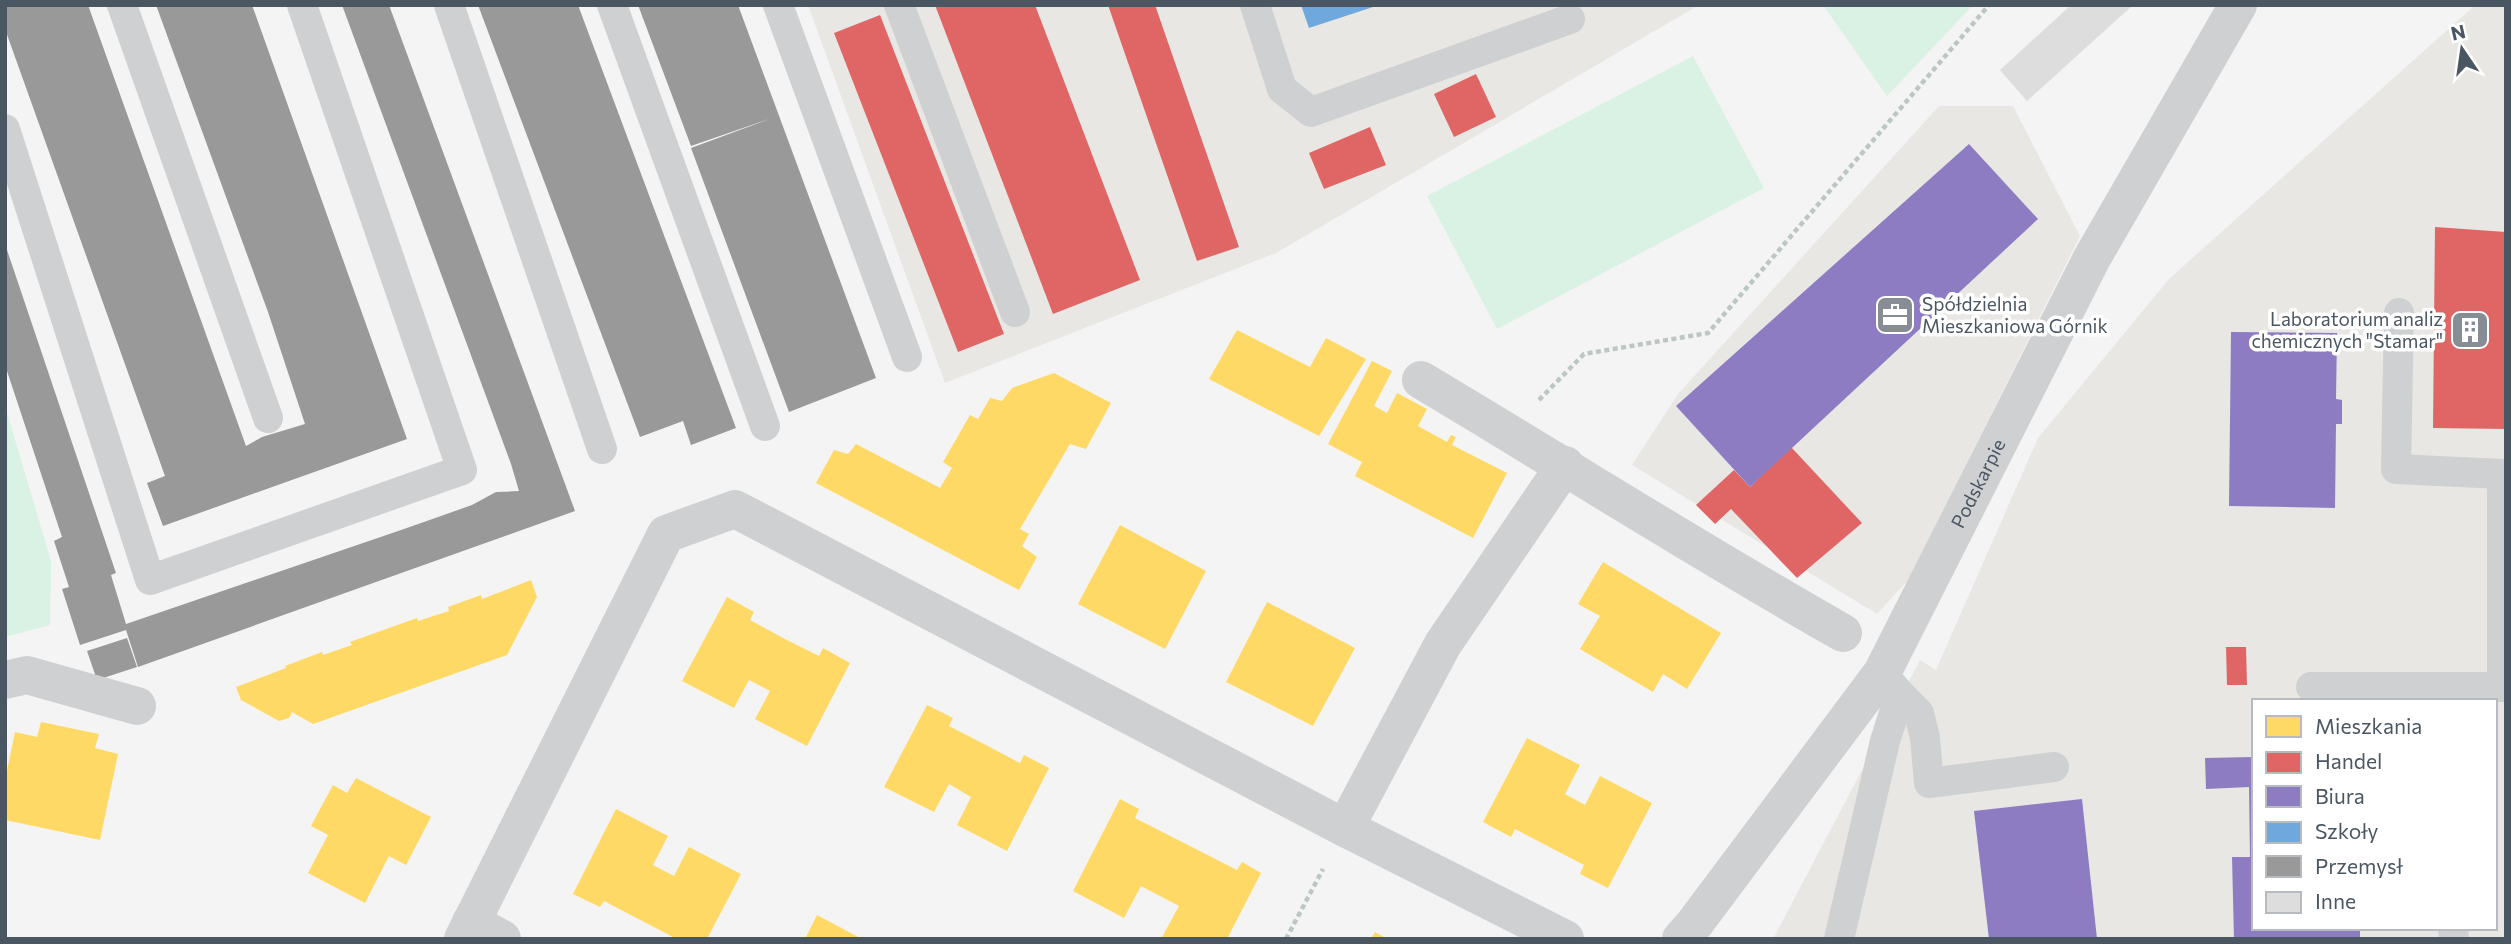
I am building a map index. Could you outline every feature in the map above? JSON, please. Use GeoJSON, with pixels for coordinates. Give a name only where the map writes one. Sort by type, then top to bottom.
{"type":"FeatureCollection","features":[{"type":"Feature","properties":{"kind":"street","name":"Podskarpie"},"geometry":{"type":"LineString","coordinates":[[1681,939],[1891,683],[2092,258],[2238,5]]}},
{"type":"Feature","properties":{"kind":"street"},"geometry":{"type":"LineString","coordinates":[[1421,380],[1565,465],[1741,576],[1843,634]]}},
{"type":"Feature","properties":{"kind":"street"},"geometry":{"type":"LineString","coordinates":[[1345,828],[1443,644],[1565,465]]}},
{"type":"Feature","properties":{"kind":"street"},"geometry":{"type":"LineString","coordinates":[[479,933],[666,534],[735,509],[1345,828],[1565,939]]}},
{"type":"Feature","properties":{"kind":"street"},"geometry":{"type":"LineString","coordinates":[[5,680],[27,675],[137,706]]}},
{"type":"Feature","properties":{"kind":"lane"},"geometry":{"type":"LineString","coordinates":[[122,5],[268,418]]}},
{"type":"Feature","properties":{"kind":"lane"},"geometry":{"type":"LineString","coordinates":[[5,129],[150,580],[462,470],[302,5]]}},
{"type":"Feature","properties":{"kind":"lane"},"geometry":{"type":"LineString","coordinates":[[449,5],[602,449]]}},
{"type":"Feature","properties":{"kind":"lane"},"geometry":{"type":"LineString","coordinates":[[612,5],[765,426]]}},
{"type":"Feature","properties":{"kind":"lane"},"geometry":{"type":"LineString","coordinates":[[778,5],[907,357]]}},
{"type":"Feature","properties":{"kind":"lane"},"geometry":{"type":"LineString","coordinates":[[899,5],[1015,312]]}},
{"type":"Feature","properties":{"kind":"lane"},"geometry":{"type":"LineString","coordinates":[[1255,5],[1282,89],[1311,112],[1570,19]]}},
{"type":"Feature","properties":{"kind":"lane"},"geometry":{"type":"LineString","coordinates":[[2311,687],[2445,694],[2504,687],[2502,474],[2396,469],[2399,313]]}},
{"type":"Feature","properties":{"kind":"lane"},"geometry":{"type":"LineString","coordinates":[[1891,683],[1919,713],[1925,738],[1929,783],[2054,767]]}},
{"type":"Feature","properties":{"kind":"lane"},"geometry":{"type":"LineString","coordinates":[[1839,939],[1885,741],[1891,683]]}},
{"type":"Feature","properties":{"kind":"path"},"geometry":{"type":"LineString","coordinates":[[1517,437],[1531,408],[1584,354],[1708,333],[1990,5]]}},
{"type":"Feature","properties":{"kind":"path"},"geometry":{"type":"LineString","coordinates":[[1286,939],[1345,828]]}},
{"type":"Feature","properties":{"kind":"shaded area"},"geometry":{"type":"Polygon","coordinates":[[[808,5],[1699,5],[1276,253],[945,383],[808,5]]]}},
{"type":"Feature","properties":{"kind":"shaded area"},"geometry":{"type":"Polygon","coordinates":[[[2506,6],[2506,939],[1773,939],[1920,660],[1936,670],[2038,438],[2169,279],[2473,7],[2506,6]]]}},
{"type":"Feature","properties":{"kind":"shaded area","name":"Spółdzielnia Mieszkaniowa Górnik"},"geometry":{"type":"Polygon","coordinates":[[[1939,106],[2013,106],[2080,236],[1909,579],[1877,614],[1632,465],[1678,394],[1939,106]]]}},
{"type":"Feature","properties":{"kind":"green space"},"geometry":{"type":"Polygon","coordinates":[[[1823,5],[1973,5],[1887,96],[1823,5]]]}},
{"type":"Feature","properties":{"kind":"green space"},"geometry":{"type":"Polygon","coordinates":[[[1693,56],[1764,188],[1497,329],[1427,196],[1693,56]]]}},
{"type":"Feature","properties":{"kind":"green space"},"geometry":{"type":"Polygon","coordinates":[[[5,406],[51,561],[50,625],[5,637],[5,406]]]}},
{"type":"Feature","properties":{"kind":"building: Mieszkania"},"geometry":{"type":"Polygon","coordinates":[[[1237,330],[1310,367],[1326,338],[1366,359],[1319,436],[1209,379],[1237,330]]]}},
{"type":"Feature","properties":{"kind":"building: Mieszkania"},"geometry":{"type":"Polygon","coordinates":[[[1372,361],[1392,371],[1374,406],[1387,413],[1397,393],[1427,409],[1418,426],[1447,442],[1451,435],[1456,437],[1452,445],[1507,473],[1473,538],[1355,476],[1362,462],[1328,444],[1372,361]]]}},
{"type":"Feature","properties":{"kind":"building: Mieszkania"},"geometry":{"type":"Polygon","coordinates":[[[1054,373],[1111,403],[1086,449],[1070,444],[1020,529],[1029,534],[1022,546],[1037,557],[1019,590],[816,483],[834,450],[848,454],[856,444],[940,488],[952,468],[943,462],[970,415],[978,419],[990,398],[1002,401],[1012,388],[1054,373]]]}},
{"type":"Feature","properties":{"kind":"building: Mieszkania"},"geometry":{"type":"Polygon","coordinates":[[[1120,525],[1206,571],[1165,649],[1078,604],[1120,525]]]}},
{"type":"Feature","properties":{"kind":"building: Mieszkania"},"geometry":{"type":"Polygon","coordinates":[[[1603,562],[1721,633],[1687,689],[1663,674],[1653,692],[1580,649],[1600,616],[1578,604],[1603,562]]]}},
{"type":"Feature","properties":{"kind":"building: Mieszkania"},"geometry":{"type":"Polygon","coordinates":[[[531,580],[537,597],[507,655],[313,724],[292,712],[289,718],[279,721],[241,700],[236,687],[286,668],[285,666],[322,652],[323,655],[352,645],[350,642],[417,618],[418,621],[449,611],[448,607],[481,595],[482,599],[531,580]]]}},
{"type":"Feature","properties":{"kind":"building: Mieszkania"},"geometry":{"type":"Polygon","coordinates":[[[727,597],[754,612],[750,620],[785,639],[819,656],[823,648],[850,663],[807,746],[755,719],[770,691],[749,680],[734,708],[682,681],[727,597]]]}},
{"type":"Feature","properties":{"kind":"building: Mieszkania"},"geometry":{"type":"Polygon","coordinates":[[[1267,602],[1355,648],[1313,726],[1226,682],[1267,602]]]}},
{"type":"Feature","properties":{"kind":"building: Mieszkania"},"geometry":{"type":"Polygon","coordinates":[[[927,705],[953,718],[949,726],[1020,763],[1024,755],[1049,768],[1007,851],[957,825],[971,797],[949,784],[934,812],[884,787],[927,705]]]}},
{"type":"Feature","properties":{"kind":"building: Mieszkania"},"geometry":{"type":"Polygon","coordinates":[[[41,722],[99,734],[95,748],[118,754],[100,840],[5,820],[5,780],[15,732],[37,737],[41,722]]]}},
{"type":"Feature","properties":{"kind":"building: Mieszkania"},"geometry":{"type":"Polygon","coordinates":[[[1527,738],[1580,765],[1565,794],[1585,805],[1600,776],[1652,803],[1608,888],[1580,874],[1584,865],[1515,829],[1511,837],[1483,822],[1527,738]]]}},
{"type":"Feature","properties":{"kind":"building: Mieszkania"},"geometry":{"type":"Polygon","coordinates":[[[356,778],[431,817],[406,865],[389,856],[365,903],[308,873],[328,835],[311,826],[333,785],[347,793],[356,778]]]}},
{"type":"Feature","properties":{"kind":"building: Mieszkania"},"geometry":{"type":"Polygon","coordinates":[[[1120,799],[1139,809],[1135,818],[1237,870],[1242,862],[1261,873],[1227,939],[1161,939],[1179,906],[1141,886],[1124,918],[1073,891],[1120,799]]]}},
{"type":"Feature","properties":{"kind":"building: Mieszkania"},"geometry":{"type":"Polygon","coordinates":[[[616,809],[668,836],[653,865],[674,876],[689,847],[741,874],[707,939],[672,939],[673,937],[604,901],[600,907],[573,894],[616,809]]]}},
{"type":"Feature","properties":{"kind":"building: Mieszkania"},"geometry":{"type":"Polygon","coordinates":[[[817,915],[862,939],[805,939],[817,915]]]}},
{"type":"Feature","properties":{"kind":"building: Mieszkania"},"geometry":{"type":"Polygon","coordinates":[[[1375,932],[1387,939],[1371,939],[1375,932]]]}},
{"type":"Feature","properties":{"kind":"building: Handel"},"geometry":{"type":"Polygon","coordinates":[[[935,5],[1035,5],[1140,280],[1053,314],[935,5]]]}},
{"type":"Feature","properties":{"kind":"building: Handel"},"geometry":{"type":"Polygon","coordinates":[[[1108,5],[1155,5],[1239,247],[1197,261],[1108,5]]]}},
{"type":"Feature","properties":{"kind":"building: Handel"},"geometry":{"type":"Polygon","coordinates":[[[880,15],[1004,334],[958,352],[834,33],[880,15]]]}},
{"type":"Feature","properties":{"kind":"building: Handel"},"geometry":{"type":"Polygon","coordinates":[[[1476,74],[1496,117],[1454,137],[1434,94],[1476,74]]]}},
{"type":"Feature","properties":{"kind":"building: Handel"},"geometry":{"type":"Polygon","coordinates":[[[1370,127],[1386,165],[1324,189],[1309,153],[1370,127]]]}},
{"type":"Feature","properties":{"kind":"building: Handel","name":"Laboratorium analiz chemicznych \"Stamar\""},"geometry":{"type":"Polygon","coordinates":[[[2435,227],[2506,232],[2506,429],[2433,428],[2435,227]]]}},
{"type":"Feature","properties":{"kind":"building: Handel"},"geometry":{"type":"Polygon","coordinates":[[[1791,447],[1862,523],[1797,578],[1731,509],[1715,524],[1696,505],[1734,470],[1750,487],[1791,447]]]}},
{"type":"Feature","properties":{"kind":"building: Handel"},"geometry":{"type":"Polygon","coordinates":[[[2226,647],[2246,647],[2247,685],[2227,685],[2226,647]]]}},
{"type":"Feature","properties":{"kind":"building: Biura"},"geometry":{"type":"Polygon","coordinates":[[[1969,144],[2038,219],[1750,487],[1676,406],[1969,144]]]}},
{"type":"Feature","properties":{"kind":"building: Biura"},"geometry":{"type":"Polygon","coordinates":[[[2231,332],[2337,333],[2336,399],[2342,400],[2342,424],[2336,424],[2335,508],[2229,506],[2231,332]]]}},
{"type":"Feature","properties":{"kind":"building: Biura"},"geometry":{"type":"Polygon","coordinates":[[[2252,757],[2252,930],[2360,930],[2360,939],[2234,939],[2232,857],[2250,857],[2249,787],[2206,789],[2205,758],[2252,757]]]}},
{"type":"Feature","properties":{"kind":"building: Biura"},"geometry":{"type":"Polygon","coordinates":[[[2082,799],[2097,939],[1989,939],[1974,811],[2082,799]]]}},
{"type":"Feature","properties":{"kind":"building: Szkoły"},"geometry":{"type":"Polygon","coordinates":[[[1301,5],[1376,5],[1376,6],[1309,28],[1301,5]]]}},
{"type":"Feature","properties":{"kind":"building: Przemysł"},"geometry":{"type":"Polygon","coordinates":[[[5,5],[88,5],[246,446],[262,437],[305,424],[268,312],[156,5],[252,5],[407,439],[163,526],[147,483],[165,476],[5,29],[5,5]]]}},
{"type":"Feature","properties":{"kind":"building: Przemysł"},"geometry":{"type":"Polygon","coordinates":[[[342,5],[389,5],[575,511],[138,667],[126,630],[80,645],[62,589],[69,587],[54,541],[62,537],[5,365],[5,244],[116,573],[111,575],[126,624],[472,505],[496,492],[519,491],[342,5]]]}},
{"type":"Feature","properties":{"kind":"building: Przemysł"},"geometry":{"type":"Polygon","coordinates":[[[478,5],[578,5],[736,428],[691,445],[683,421],[640,437],[478,5]]]}},
{"type":"Feature","properties":{"kind":"building: Przemysł"},"geometry":{"type":"Polygon","coordinates":[[[638,5],[738,5],[876,378],[789,412],[691,148],[772,118],[691,146],[638,5]]]}},
{"type":"Feature","properties":{"kind":"building: Przemysł"},"geometry":{"type":"Polygon","coordinates":[[[127,638],[137,667],[97,680],[87,651],[127,638]]]}},
{"type":"Feature","properties":{"kind":"building: Inne"},"geometry":{"type":"Polygon","coordinates":[[[2071,5],[2133,5],[2027,101],[2000,70],[2071,5]]]}},
{"type":"Feature","properties":{"kind":"place","name":"Spółdzielnia Mieszkaniowa Górnik"},"geometry":{"type":"Point","coordinates":[1895,315]}},
{"type":"Feature","properties":{"kind":"place","name":"Laboratorium analiz chemicznych \"Stamar\""},"geometry":{"type":"Point","coordinates":[2470,330]}}]}
